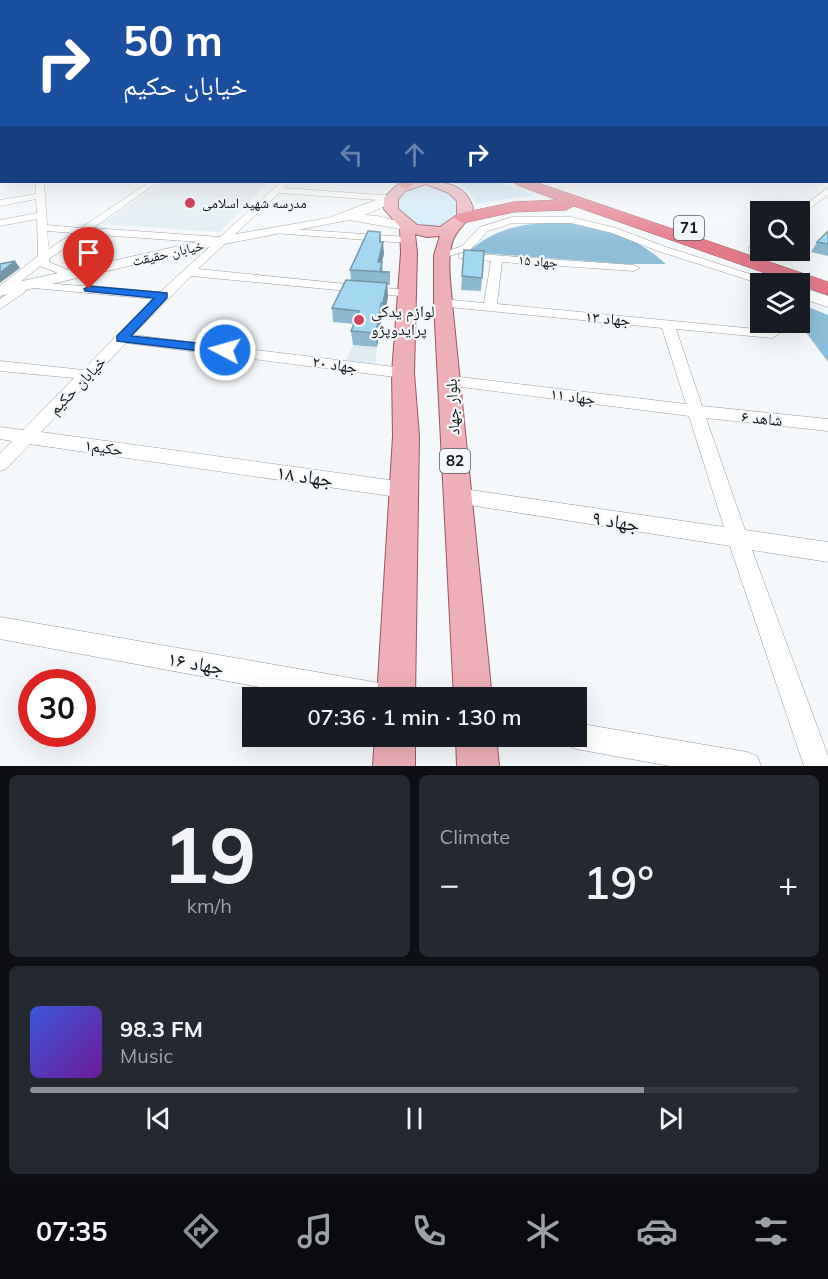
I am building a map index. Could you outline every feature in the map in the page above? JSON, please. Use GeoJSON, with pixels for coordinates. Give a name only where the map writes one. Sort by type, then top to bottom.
{"type":"FeatureCollection","features":[{"type":"Feature","properties":{"kind":"highway","name":"71"},"geometry":{"type":"LineString","coordinates":[[525,183],[828,289]]}},
{"type":"Feature","properties":{"kind":"highway","name":"71"},"geometry":{"type":"LineString","coordinates":[[553,183],[750,244]]}},
{"type":"Feature","properties":{"kind":"highway"},"geometry":{"type":"LineString","coordinates":[[459,223],[493,209],[527,205],[564,205],[602,210]]}},
{"type":"Feature","properties":{"kind":"highway","name":"71"},"geometry":{"type":"LineString","coordinates":[[792,261],[828,276]]}},
{"type":"Feature","properties":{"kind":"main road"},"geometry":{"type":"LineString","coordinates":[[396,687],[406,436],[403,373],[407,234],[395,219],[392,211],[392,198],[395,191],[408,183]]}},
{"type":"Feature","properties":{"kind":"main road"},"geometry":{"type":"LineString","coordinates":[[407,234],[431,232],[459,223],[465,204],[457,191],[446,184],[438,183]]}},
{"type":"Feature","properties":{"kind":"main road","name":"بلوار جهاد"},"geometry":{"type":"LineString","coordinates":[[459,223],[445,240],[442,255],[443,303],[451,381],[457,496],[472,687]]}},
{"type":"Feature","properties":{"kind":"main road"},"geometry":{"type":"LineString","coordinates":[[394,766],[395,747]]}},
{"type":"Feature","properties":{"kind":"main road"},"geometry":{"type":"LineString","coordinates":[[477,747],[478,766]]}},
{"type":"Feature","properties":{"kind":"street"},"geometry":{"type":"LineString","coordinates":[[40,183],[45,264],[72,275]]}},
{"type":"Feature","properties":{"kind":"street"},"geometry":{"type":"LineString","coordinates":[[1,295],[43,258],[153,183]]}},
{"type":"Feature","properties":{"kind":"street","name":"خیابان حکیم"},"geometry":{"type":"LineString","coordinates":[[0,464],[163,296],[284,183]]}},
{"type":"Feature","properties":{"kind":"street"},"geometry":{"type":"LineString","coordinates":[[276,190],[392,198]]}},
{"type":"Feature","properties":{"kind":"street"},"geometry":{"type":"LineString","coordinates":[[810,205],[828,191]]}},
{"type":"Feature","properties":{"kind":"street"},"geometry":{"type":"LineString","coordinates":[[0,203],[40,196]]}},
{"type":"Feature","properties":{"kind":"street"},"geometry":{"type":"LineString","coordinates":[[336,218],[374,209],[392,198]]}},
{"type":"Feature","properties":{"kind":"street"},"geometry":{"type":"LineString","coordinates":[[0,223],[41,215]]}},
{"type":"Feature","properties":{"kind":"street"},"geometry":{"type":"LineString","coordinates":[[336,218],[378,220],[407,234]]}},
{"type":"Feature","properties":{"kind":"street","name":"خیابان حقیقت"},"geometry":{"type":"LineString","coordinates":[[1,295],[30,285],[221,240],[336,218]]}},
{"type":"Feature","properties":{"kind":"street"},"geometry":{"type":"LineString","coordinates":[[442,255],[466,248],[484,229],[512,220],[571,220],[616,231],[659,248],[750,276]]}},
{"type":"Feature","properties":{"kind":"street"},"geometry":{"type":"LineString","coordinates":[[42,228],[221,240]]}},
{"type":"Feature","properties":{"kind":"street"},"geometry":{"type":"LineString","coordinates":[[277,231],[407,234]]}},
{"type":"Feature","properties":{"kind":"street","name":"جهاد ۱۵"},"geometry":{"type":"LineString","coordinates":[[442,255],[634,268]]}},
{"type":"Feature","properties":{"kind":"street"},"geometry":{"type":"LineString","coordinates":[[490,307],[497,258]]}},
{"type":"Feature","properties":{"kind":"street"},"geometry":{"type":"LineString","coordinates":[[190,272],[406,294]]}},
{"type":"Feature","properties":{"kind":"street"},"geometry":{"type":"LineString","coordinates":[[30,285],[163,296]]}},
{"type":"Feature","properties":{"kind":"street"},"geometry":{"type":"LineString","coordinates":[[810,296],[828,302]]}},
{"type":"Feature","properties":{"kind":"street","name":"جهاد ۱۳"},"geometry":{"type":"LineString","coordinates":[[443,303],[772,334]]}},
{"type":"Feature","properties":{"kind":"street"},"geometry":{"type":"LineString","coordinates":[[667,323],[738,540],[818,766]]}},
{"type":"Feature","properties":{"kind":"street","name":"جهاد ۲۰"},"geometry":{"type":"LineString","coordinates":[[121,338],[267,354],[403,373]]}},
{"type":"Feature","properties":{"kind":"street"},"geometry":{"type":"LineString","coordinates":[[0,366],[88,375]]}},
{"type":"Feature","properties":{"kind":"street","name":"جهاد ۱۱"},"geometry":{"type":"LineString","coordinates":[[451,381],[695,411]]}},
{"type":"Feature","properties":{"kind":"street","name":"شاهد ۶"},"geometry":{"type":"LineString","coordinates":[[695,411],[828,425]]}},
{"type":"Feature","properties":{"kind":"street","name":"حکیم۱"},"geometry":{"type":"LineString","coordinates":[[0,433],[207,461]]}},
{"type":"Feature","properties":{"kind":"street","name":"جهاد ۱۸"},"geometry":{"type":"LineString","coordinates":[[207,461],[404,490]]}},
{"type":"Feature","properties":{"kind":"street","name":"جهاد ۹"},"geometry":{"type":"LineString","coordinates":[[457,496],[828,552]]}},
{"type":"Feature","properties":{"kind":"street","name":"جهاد ۱۶"},"geometry":{"type":"LineString","coordinates":[[0,628],[330,687]]}},
{"type":"Feature","properties":{"kind":"street"},"geometry":{"type":"LineString","coordinates":[[587,738],[747,766]]}},
{"type":"Feature","properties":{"kind":"shaded area","name":"مدرسه شهید اسلامی"},"geometry":{"type":"Polygon","coordinates":[[[162,183],[268,183],[220,232],[101,224],[162,183]]]}},
{"type":"Feature","properties":{"kind":"shaded area"},"geometry":{"type":"Polygon","coordinates":[[[456,183],[500,183],[535,195],[476,204],[470,192],[456,183]]]}},
{"type":"Feature","properties":{"kind":"shaded area"},"geometry":{"type":"Polygon","coordinates":[[[417,184],[433,185],[446,190],[455,199],[459,215],[434,227],[419,226],[404,218],[395,211],[397,201],[407,188],[417,184]]]}},
{"type":"Feature","properties":{"kind":"shaded area"},"geometry":{"type":"Polygon","coordinates":[[[556,222],[615,233],[641,245],[666,264],[626,264],[468,252],[498,232],[531,224],[556,222]]]}},
{"type":"Feature","properties":{"kind":"shaded area"},"geometry":{"type":"Polygon","coordinates":[[[810,308],[828,315],[828,362],[806,333],[810,333],[810,308]]]}},
{"type":"Feature","properties":{"kind":"shaded area"},"geometry":{"type":"Polygon","coordinates":[[[353,345],[377,347],[375,364],[346,361],[353,345]]]}},
{"type":"Feature","properties":{"kind":"building"},"geometry":{"type":"Polygon","coordinates":[[[368,231],[380,232],[380,242],[383,242],[378,262],[382,262],[380,272],[350,270],[368,231]]]}},
{"type":"Feature","properties":{"kind":"building"},"geometry":{"type":"Polygon","coordinates":[[[828,231],[828,244],[817,242],[828,231]]]}},
{"type":"Feature","properties":{"kind":"building"},"geometry":{"type":"Polygon","coordinates":[[[464,250],[484,251],[482,278],[462,276],[464,250]]]}},
{"type":"Feature","properties":{"kind":"building"},"geometry":{"type":"Polygon","coordinates":[[[15,261],[0,273],[0,264],[15,261]]]}},
{"type":"Feature","properties":{"kind":"building"},"geometry":{"type":"Polygon","coordinates":[[[346,280],[387,283],[376,333],[351,331],[359,311],[332,308],[346,280]]]}},
{"type":"Feature","properties":{"kind":"place","name":"مدرسه شهید اسلامی"},"geometry":{"type":"Point","coordinates":[190,203]}},
{"type":"Feature","properties":{"kind":"place","name":"لوازم یدکی پرایدوپژو"},"geometry":{"type":"Point","coordinates":[359,320]}},
{"type":"Feature","properties":{"kind":"route"},"geometry":{"type":"LineString","coordinates":[[89,289],[163,296],[121,338],[225,350]]}}]}
